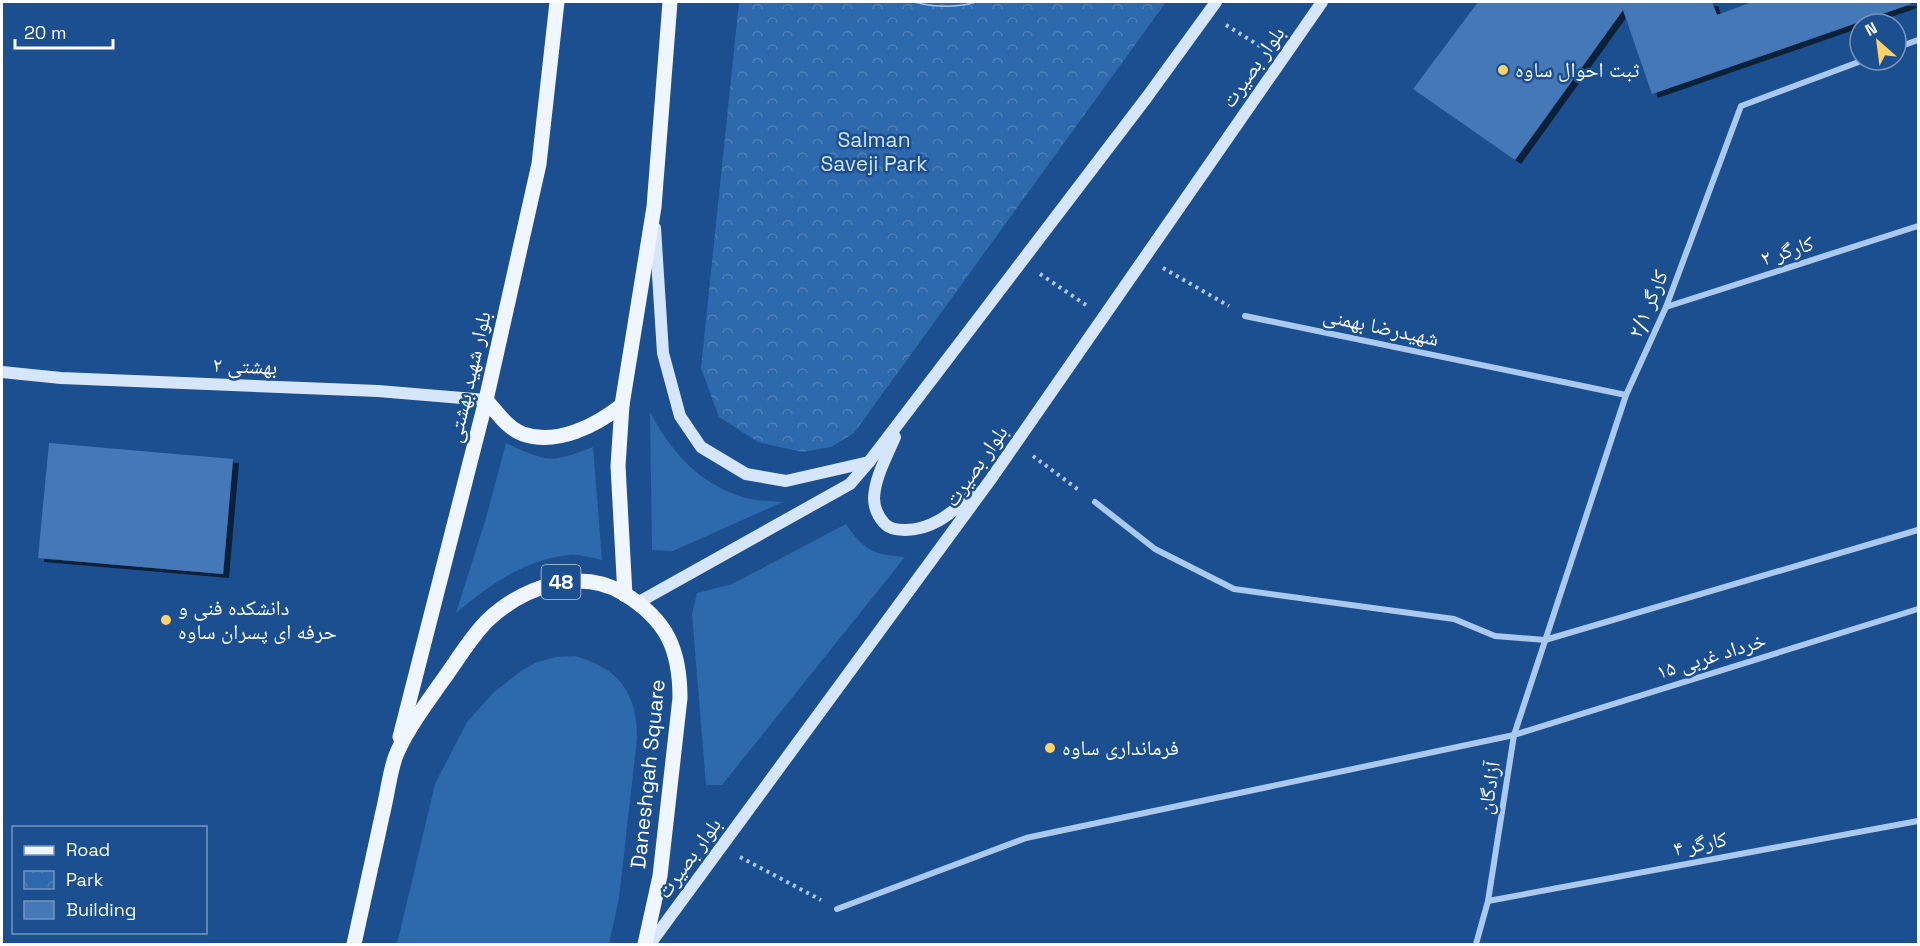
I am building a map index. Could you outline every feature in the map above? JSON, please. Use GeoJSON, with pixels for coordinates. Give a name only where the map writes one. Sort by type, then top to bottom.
{"type":"FeatureCollection","features":[{"type":"Feature","properties":{"kind":"main road","name":"بلوار شهید بهشتی"},"geometry":{"type":"LineString","coordinates":[[395,757],[486,400],[539,164],[557,2]]}},
{"type":"Feature","properties":{"kind":"main road"},"geometry":{"type":"LineString","coordinates":[[625,594],[618,466],[622,405],[654,207],[670,2]]}},
{"type":"Feature","properties":{"kind":"main road"},"geometry":{"type":"LineString","coordinates":[[639,603],[850,484],[1147,97],[1216,2]]}},
{"type":"Feature","properties":{"kind":"main road","name":"بلوار بصیرت"},"geometry":{"type":"LineString","coordinates":[[650,945],[991,479],[1322,2]]}},
{"type":"Feature","properties":{"kind":"main road"},"geometry":{"type":"LineString","coordinates":[[654,207],[663,353],[680,416],[701,447],[746,474],[786,481],[869,462]]}},
{"type":"Feature","properties":{"kind":"main road","name":"بهشتی ۲"},"geometry":{"type":"LineString","coordinates":[[2,372],[61,378],[378,391],[486,400]]}},
{"type":"Feature","properties":{"kind":"main road"},"geometry":{"type":"LineString","coordinates":[[486,400],[509,425],[524,434],[551,437],[582,429],[607,417],[622,405]]}},
{"type":"Feature","properties":{"kind":"main road"},"geometry":{"type":"LineString","coordinates":[[902,419],[879,474],[874,499],[876,514],[887,527],[900,530],[926,527],[942,520],[991,479]]}},
{"type":"Feature","properties":{"kind":"main road","name":"Daneshgah Square"},"geometry":{"type":"LineString","coordinates":[[354,945],[395,757],[422,711],[489,619],[511,602],[534,589],[561,582],[588,582],[615,588],[639,603],[658,622],[673,645],[680,672],[680,698],[660,876],[645,945]]}},
{"type":"Feature","properties":{"kind":"street","name":"کارگر ۲/۱"},"geometry":{"type":"LineString","coordinates":[[1545,640],[1626,395],[1666,307],[1742,106],[1848,66]]}},
{"type":"Feature","properties":{"kind":"street","name":"کارگر ۲"},"geometry":{"type":"LineString","coordinates":[[1666,307],[1918,226]]}},
{"type":"Feature","properties":{"kind":"street","name":"شهیدرضا بهمنی"},"geometry":{"type":"LineString","coordinates":[[1245,316],[1626,395]]}},
{"type":"Feature","properties":{"kind":"street"},"geometry":{"type":"LineString","coordinates":[[1095,502],[1155,549],[1234,589],[1454,619],[1495,636],[1545,640],[1918,530]]}},
{"type":"Feature","properties":{"kind":"street","name":"۱۵ خرداد غربی"},"geometry":{"type":"LineString","coordinates":[[837,909],[1026,838],[1514,735],[1918,609]]}},
{"type":"Feature","properties":{"kind":"street","name":"آزادگان"},"geometry":{"type":"LineString","coordinates":[[1476,945],[1488,901],[1514,735],[1545,640]]}},
{"type":"Feature","properties":{"kind":"street","name":"کارگر ۴"},"geometry":{"type":"LineString","coordinates":[[1488,901],[1918,820]]}},
{"type":"Feature","properties":{"kind":"path"},"geometry":{"type":"LineString","coordinates":[[1207,14],[1281,59]]}},
{"type":"Feature","properties":{"kind":"path"},"geometry":{"type":"LineString","coordinates":[[1143,257],[1245,316]]}},
{"type":"Feature","properties":{"kind":"path"},"geometry":{"type":"LineString","coordinates":[[1022,261],[1103,316]]}},
{"type":"Feature","properties":{"kind":"path"},"geometry":{"type":"LineString","coordinates":[[1016,443],[1095,502]]}},
{"type":"Feature","properties":{"kind":"path"},"geometry":{"type":"LineString","coordinates":[[722,847],[837,909]]}},
{"type":"Feature","properties":{"kind":"green space","name":"Salman Saveji Park"},"geometry":{"type":"Polygon","coordinates":[[[739,2],[1166,2],[854,433],[831,447],[802,452],[758,442],[719,417],[701,368],[739,2]]]}},
{"type":"Feature","properties":{"kind":"green space"},"geometry":{"type":"Polygon","coordinates":[[[650,412],[678,454],[701,476],[715,485],[746,498],[783,502],[673,551],[652,550],[650,412]]]}},
{"type":"Feature","properties":{"kind":"green space"},"geometry":{"type":"Polygon","coordinates":[[[506,443],[532,454],[549,458],[567,456],[593,447],[602,560],[574,555],[554,557],[538,562],[495,583],[456,613],[486,518],[506,443]]]}},
{"type":"Feature","properties":{"kind":"green space"},"geometry":{"type":"Polygon","coordinates":[[[846,524],[858,540],[870,550],[885,555],[905,557],[722,785],[706,785],[692,614],[697,593],[732,584],[846,524]]]}},
{"type":"Feature","properties":{"kind":"green space"},"geometry":{"type":"Polygon","coordinates":[[[575,656],[603,667],[614,675],[629,695],[636,722],[637,738],[619,898],[609,944],[397,944],[435,784],[467,722],[493,693],[521,671],[537,662],[556,657],[575,656]]]}},
{"type":"Feature","properties":{"kind":"water"},"geometry":{"type":"Polygon","coordinates":[[[915,2],[976,2],[945,6],[915,2]]]}},
{"type":"Feature","properties":{"kind":"building"},"geometry":{"type":"Polygon","coordinates":[[[1478,2],[1712,2],[1717,15],[1752,2],[1910,2],[1911,4],[1888,12],[1848,12],[1848,26],[1652,94],[1623,10],[1515,160],[1413,89],[1478,2]]]}},
{"type":"Feature","properties":{"kind":"building"},"geometry":{"type":"Polygon","coordinates":[[[49,443],[233,459],[223,574],[38,558],[49,443]]]}},
{"type":"Feature","properties":{"kind":"place","name":"ثبت احوال ساوه"},"geometry":{"type":"Point","coordinates":[1503,70]}},
{"type":"Feature","properties":{"kind":"place","name":"دانشکده فنی و حرفه ای پسران ساوه"},"geometry":{"type":"Point","coordinates":[166,620]}},
{"type":"Feature","properties":{"kind":"place","name":"فرمانداری ساوه"},"geometry":{"type":"Point","coordinates":[1050,748]}}]}
